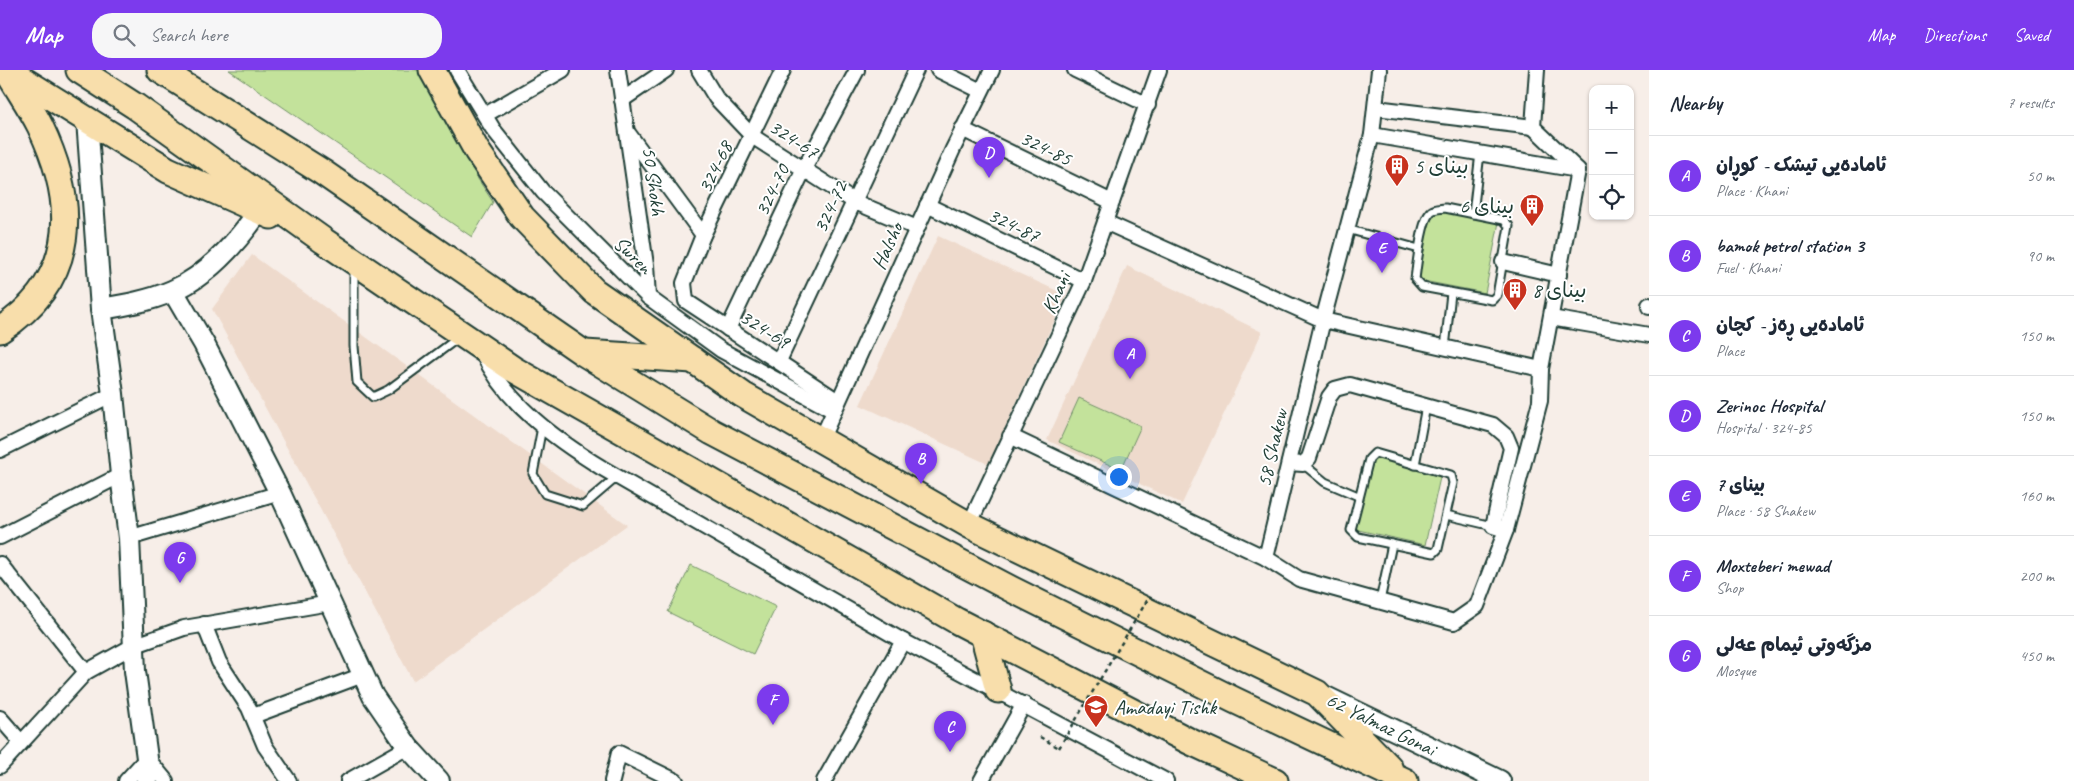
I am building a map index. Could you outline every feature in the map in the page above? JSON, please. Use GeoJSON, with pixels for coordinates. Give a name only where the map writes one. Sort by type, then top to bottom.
{"type":"FeatureCollection","features":[{"type":"Feature","properties":{"kind":"highway"},"geometry":{"type":"LineString","coordinates":[[6,70],[168,170],[324,241]]}},
{"type":"Feature","properties":{"kind":"highway"},"geometry":{"type":"LineString","coordinates":[[0,330],[26,310],[46,286],[58,265],[64,245],[63,186],[39,125],[6,70]]}},
{"type":"Feature","properties":{"kind":"highway"},"geometry":{"type":"LineString","coordinates":[[79,70],[135,106],[324,241],[513,369],[983,634],[1189,741],[1275,781]]}},
{"type":"Feature","properties":{"kind":"highway"},"geometry":{"type":"LineString","coordinates":[[160,70],[322,172],[582,352],[712,432],[1011,589],[1234,700],[1402,780]]}},
{"type":"Feature","properties":{"kind":"highway"},"geometry":{"type":"LineString","coordinates":[[192,70],[322,172]]}},
{"type":"Feature","properties":{"kind":"highway"},"geometry":{"type":"LineString","coordinates":[[432,70],[477,151],[522,217],[594,291],[743,395],[969,525],[1317,693],[1402,780]]}},
{"type":"Feature","properties":{"kind":"highway"},"geometry":{"type":"LineString","coordinates":[[582,352],[693,360]]}},
{"type":"Feature","properties":{"kind":"highway"},"geometry":{"type":"LineString","coordinates":[[983,634],[998,690]]}},
{"type":"Feature","properties":{"kind":"street","name":"Swren"},"geometry":{"type":"LineString","coordinates":[[457,70],[493,129],[543,192],[648,297],[721,350],[836,406]]}},
{"type":"Feature","properties":{"kind":"street"},"geometry":{"type":"LineString","coordinates":[[485,115],[563,70]]}},
{"type":"Feature","properties":{"kind":"street","name":"50 Shokh"},"geometry":{"type":"LineString","coordinates":[[618,70],[646,265],[648,297]]}},
{"type":"Feature","properties":{"kind":"street"},"geometry":{"type":"LineString","coordinates":[[622,100],[666,70]]}},
{"type":"Feature","properties":{"kind":"street","name":"324-67"},"geometry":{"type":"LineString","coordinates":[[699,70],[716,98],[752,136],[855,202],[917,228]]}},
{"type":"Feature","properties":{"kind":"street","name":"324-68"},"geometry":{"type":"LineString","coordinates":[[684,283],[703,235],[784,70]]}},
{"type":"Feature","properties":{"kind":"street","name":"324-70"},"geometry":{"type":"LineString","coordinates":[[728,330],[804,169],[858,70]]}},
{"type":"Feature","properties":{"kind":"street","name":"324-72"},"geometry":{"type":"LineString","coordinates":[[779,361],[916,70]]}},
{"type":"Feature","properties":{"kind":"street"},"geometry":{"type":"LineString","coordinates":[[938,70],[981,91]]}},
{"type":"Feature","properties":{"kind":"street","name":"Halsho"},"geometry":{"type":"LineString","coordinates":[[821,440],[927,205],[992,70]]}},
{"type":"Feature","properties":{"kind":"street"},"geometry":{"type":"LineString","coordinates":[[1075,70],[1148,105]]}},
{"type":"Feature","properties":{"kind":"street","name":"Khani"},"geometry":{"type":"LineString","coordinates":[[969,525],[1084,280],[1159,70]]}},
{"type":"Feature","properties":{"kind":"street","name":"58 Shakew"},"geometry":{"type":"LineString","coordinates":[[1266,558],[1296,463],[1323,320],[1372,135],[1379,70]]}},
{"type":"Feature","properties":{"kind":"street"},"geometry":{"type":"LineString","coordinates":[[1533,127],[1537,70]]}},
{"type":"Feature","properties":{"kind":"street"},"geometry":{"type":"LineString","coordinates":[[1376,108],[1533,127],[1578,170]]}},
{"type":"Feature","properties":{"kind":"street"},"geometry":{"type":"LineString","coordinates":[[87,120],[100,309],[113,394],[129,538],[133,646],[147,758],[147,781]]}},
{"type":"Feature","properties":{"kind":"street","name":"324-85"},"geometry":{"type":"LineString","coordinates":[[962,130],[1112,202]]}},
{"type":"Feature","properties":{"kind":"street"},"geometry":{"type":"LineString","coordinates":[[626,131],[703,235]]}},
{"type":"Feature","properties":{"kind":"street"},"geometry":{"type":"LineString","coordinates":[[1372,135],[1578,170]]}},
{"type":"Feature","properties":{"kind":"street"},"geometry":{"type":"LineString","coordinates":[[1010,436],[1266,558],[1299,579],[1454,622],[1477,606],[1540,401],[1541,369],[1578,170]]}},
{"type":"Feature","properties":{"kind":"street","name":"324-87"},"geometry":{"type":"LineString","coordinates":[[927,205],[1084,280]]}},
{"type":"Feature","properties":{"kind":"street"},"geometry":{"type":"LineString","coordinates":[[100,309],[133,304],[173,291],[193,278],[230,248],[259,211]]}},
{"type":"Feature","properties":{"kind":"street"},"geometry":{"type":"LineString","coordinates":[[1105,222],[1323,320],[1541,369]]}},
{"type":"Feature","properties":{"kind":"street"},"geometry":{"type":"LineString","coordinates":[[1503,262],[1559,275]]}},
{"type":"Feature","properties":{"kind":"street","name":"324-69"},"geometry":{"type":"LineString","coordinates":[[684,283],[686,301],[728,330],[779,361],[836,406]]}},
{"type":"Feature","properties":{"kind":"street"},"geometry":{"type":"LineString","coordinates":[[173,291],[204,344],[280,493],[373,696],[408,747],[439,781]]}},
{"type":"Feature","properties":{"kind":"street"},"geometry":{"type":"LineString","coordinates":[[1551,318],[1649,335]]}},
{"type":"Feature","properties":{"kind":"street"},"geometry":{"type":"LineString","coordinates":[[471,340],[507,392],[563,444],[903,641],[1166,781]]}},
{"type":"Feature","properties":{"kind":"street"},"geometry":{"type":"LineString","coordinates":[[1296,463],[1309,458],[1329,397],[1335,389],[1350,385],[1493,425],[1506,436],[1511,448],[1500,528]]}},
{"type":"Feature","properties":{"kind":"street"},"geometry":{"type":"LineString","coordinates":[[0,450],[113,394]]}},
{"type":"Feature","properties":{"kind":"street"},"geometry":{"type":"LineString","coordinates":[[0,537],[121,475]]}},
{"type":"Feature","properties":{"kind":"street"},"geometry":{"type":"LineString","coordinates":[[129,538],[280,493]]}},
{"type":"Feature","properties":{"kind":"street"},"geometry":{"type":"LineString","coordinates":[[0,564],[86,672]]}},
{"type":"Feature","properties":{"kind":"street"},"geometry":{"type":"LineString","coordinates":[[0,766],[86,672],[133,646],[184,628],[330,603]]}},
{"type":"Feature","properties":{"kind":"street"},"geometry":{"type":"LineString","coordinates":[[204,624],[219,662],[253,716],[265,746],[289,781]]}},
{"type":"Feature","properties":{"kind":"street"},"geometry":{"type":"LineString","coordinates":[[824,781],[903,641]]}},
{"type":"Feature","properties":{"kind":"street"},"geometry":{"type":"LineString","coordinates":[[253,716],[363,674]]}},
{"type":"Feature","properties":{"kind":"street","name":"62 Yalmaz Gonai"},"geometry":{"type":"LineString","coordinates":[[1317,693],[1500,781]]}},
{"type":"Feature","properties":{"kind":"street"},"geometry":{"type":"LineString","coordinates":[[982,781],[1024,704]]}},
{"type":"Feature","properties":{"kind":"street"},"geometry":{"type":"LineString","coordinates":[[0,718],[21,742]]}},
{"type":"Feature","properties":{"kind":"street"},"geometry":{"type":"LineString","coordinates":[[348,781],[408,747]]}},
{"type":"Feature","properties":{"kind":"street"},"geometry":{"type":"LineString","coordinates":[[612,781],[619,753],[676,781]]}},
{"type":"Feature","properties":{"kind":"street"},"geometry":{"type":"LineString","coordinates":[[126,781],[147,758]]}},
{"type":"Feature","properties":{"kind":"street"},"geometry":{"type":"LineString","coordinates":[[147,758],[166,781]]}},
{"type":"Feature","properties":{"kind":"lane"},"geometry":{"type":"LineString","coordinates":[[1472,214],[1480,153]]}},
{"type":"Feature","properties":{"kind":"lane"},"geometry":{"type":"LineString","coordinates":[[1445,208],[1504,220],[1509,226],[1497,295],[1492,300],[1422,287],[1415,279],[1418,249],[1428,214],[1434,210],[1445,208]]}},
{"type":"Feature","properties":{"kind":"lane"},"geometry":{"type":"LineString","coordinates":[[1347,229],[1418,249]]}},
{"type":"Feature","properties":{"kind":"lane"},"geometry":{"type":"LineString","coordinates":[[354,261],[354,346],[357,382],[373,397],[471,340]]}},
{"type":"Feature","properties":{"kind":"lane"},"geometry":{"type":"LineString","coordinates":[[1445,348],[1452,293]]}},
{"type":"Feature","properties":{"kind":"lane"},"geometry":{"type":"LineString","coordinates":[[1415,465],[1426,406]]}},
{"type":"Feature","properties":{"kind":"lane"},"geometry":{"type":"LineString","coordinates":[[542,426],[533,474],[545,494],[583,506],[617,477]]}},
{"type":"Feature","properties":{"kind":"lane"},"geometry":{"type":"LineString","coordinates":[[1375,453],[1452,475],[1453,483],[1446,515],[1438,549],[1434,553],[1358,537],[1351,530],[1358,496],[1369,459],[1375,453]]}},
{"type":"Feature","properties":{"kind":"lane"},"geometry":{"type":"LineString","coordinates":[[1296,463],[1325,482],[1358,496]]}},
{"type":"Feature","properties":{"kind":"lane"},"geometry":{"type":"LineString","coordinates":[[1446,515],[1500,528]]}},
{"type":"Feature","properties":{"kind":"lane"},"geometry":{"type":"LineString","coordinates":[[1380,601],[1392,544]]}},
{"type":"Feature","properties":{"kind":"path"},"geometry":{"type":"LineString","coordinates":[[1040,737],[1059,748],[1148,599]]}},
{"type":"Feature","properties":{"kind":"shaded area"},"geometry":{"type":"Polygon","coordinates":[[[938,236],[1066,295],[988,464],[860,405],[938,236]]]}},
{"type":"Feature","properties":{"kind":"shaded area"},"geometry":{"type":"Polygon","coordinates":[[[252,255],[627,525],[413,681],[212,309],[252,255]]]}},
{"type":"Feature","properties":{"kind":"shaded area"},"geometry":{"type":"Polygon","coordinates":[[[1127,266],[1262,332],[1182,504],[1047,440],[1127,266]]]}},
{"type":"Feature","properties":{"kind":"green space"},"geometry":{"type":"Polygon","coordinates":[[[229,70],[420,70],[478,179],[493,202],[472,237],[229,70]]]}},
{"type":"Feature","properties":{"kind":"green space"},"geometry":{"type":"Polygon","coordinates":[[[1427,208],[1499,222],[1485,293],[1413,279],[1427,208]]]}},
{"type":"Feature","properties":{"kind":"green space"},"geometry":{"type":"Polygon","coordinates":[[[1079,398],[1141,426],[1121,470],[1059,442],[1079,398]]]}},
{"type":"Feature","properties":{"kind":"green space"},"geometry":{"type":"Polygon","coordinates":[[[1371,456],[1441,473],[1425,545],[1354,529],[1371,456]]]}},
{"type":"Feature","properties":{"kind":"green space"},"geometry":{"type":"Polygon","coordinates":[[[691,565],[776,607],[753,654],[668,612],[691,565]]]}},
{"type":"Feature","properties":{"kind":"place","name":"Zerinoc Hospital"},"geometry":{"type":"Point","coordinates":[989,178]}},
{"type":"Feature","properties":{"kind":"place","name":"بيناى 5"},"geometry":{"type":"Point","coordinates":[1397,187]}},
{"type":"Feature","properties":{"kind":"place","name":"بيناى 6"},"geometry":{"type":"Point","coordinates":[1532,227]}},
{"type":"Feature","properties":{"kind":"place","name":"بيناى 7"},"geometry":{"type":"Point","coordinates":[1382,273]}},
{"type":"Feature","properties":{"kind":"place","name":"بيناى 8"},"geometry":{"type":"Point","coordinates":[1515,311]}},
{"type":"Feature","properties":{"kind":"place","name":"ئامادەیی تیشک - کوڕان"},"geometry":{"type":"Point","coordinates":[1130,379]}},
{"type":"Feature","properties":{"kind":"place","name":"bamok petrol station 3"},"geometry":{"type":"Point","coordinates":[921,484]}},
{"type":"Feature","properties":{"kind":"place","name":"مزگەوتی ئیمام عەلی"},"geometry":{"type":"Point","coordinates":[180,583]}},
{"type":"Feature","properties":{"kind":"place","name":"Moxteberi mewad"},"geometry":{"type":"Point","coordinates":[773,725]}},
{"type":"Feature","properties":{"kind":"place","name":"Amadayi Tishk"},"geometry":{"type":"Point","coordinates":[1096,728]}},
{"type":"Feature","properties":{"kind":"place","name":"ئامادەیی ڕەز - کچان"},"geometry":{"type":"Point","coordinates":[950,752]}}]}
